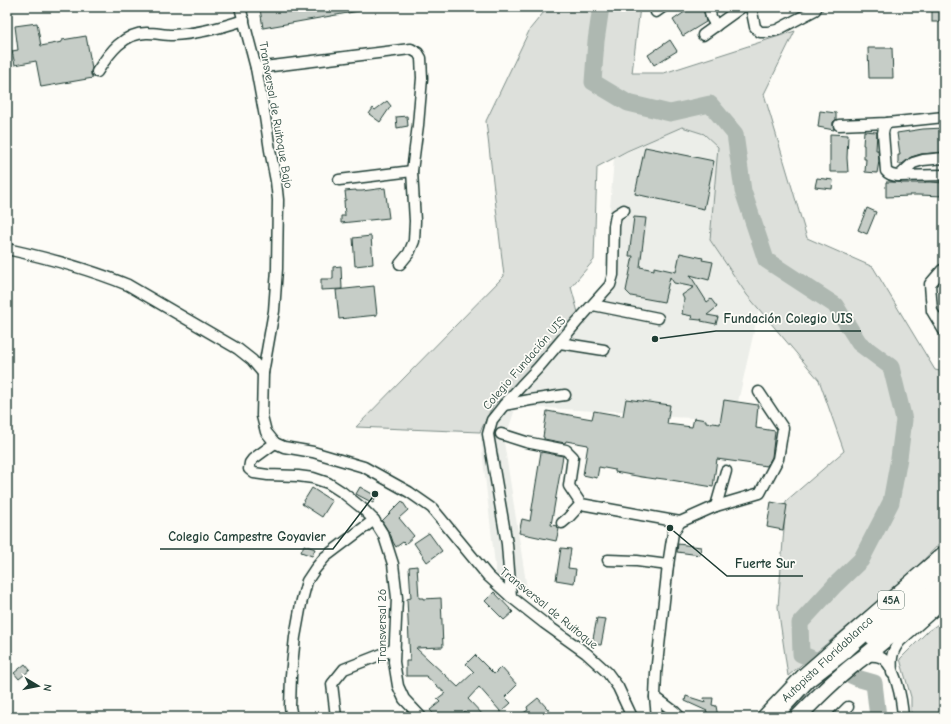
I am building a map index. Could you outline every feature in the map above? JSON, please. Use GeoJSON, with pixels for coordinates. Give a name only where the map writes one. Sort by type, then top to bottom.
{"type":"FeatureCollection","features":[{"type":"Feature","properties":{"kind":"highway","name":"Autopista Floridablanca"},"geometry":{"type":"LineString","coordinates":[[798,717],[812,685],[850,656],[944,554]]}},
{"type":"Feature","properties":{"kind":"highway","name":"Autopista Floridablanca"},"geometry":{"type":"LineString","coordinates":[[765,717],[812,685],[850,656],[944,592]]}},
{"type":"Feature","properties":{"kind":"street","name":"Transversal de Ruitoque Bajo"},"geometry":{"type":"LineString","coordinates":[[240,7],[256,68],[276,181],[278,215],[277,269],[274,311],[262,373]]}},
{"type":"Feature","properties":{"kind":"street"},"geometry":{"type":"LineString","coordinates":[[709,7],[711,17],[716,26]]}},
{"type":"Feature","properties":{"kind":"street"},"geometry":{"type":"LineString","coordinates":[[703,35],[742,7]]}},
{"type":"Feature","properties":{"kind":"street"},"geometry":{"type":"LineString","coordinates":[[751,7],[755,27],[760,32],[777,30],[809,14],[817,7]]}},
{"type":"Feature","properties":{"kind":"street"},"geometry":{"type":"LineString","coordinates":[[97,72],[107,56],[121,42],[136,33],[171,35],[194,33],[211,30],[244,20]]}},
{"type":"Feature","properties":{"kind":"street"},"geometry":{"type":"LineString","coordinates":[[256,68],[411,49],[418,53],[421,58],[422,78],[412,171],[415,221],[414,241],[409,253],[400,264]]}},
{"type":"Feature","properties":{"kind":"street"},"geometry":{"type":"LineString","coordinates":[[839,125],[887,123],[944,117]]}},
{"type":"Feature","properties":{"kind":"street"},"geometry":{"type":"LineString","coordinates":[[887,123],[883,133],[886,171],[888,173],[899,176],[944,175]]}},
{"type":"Feature","properties":{"kind":"street"},"geometry":{"type":"LineString","coordinates":[[899,176],[913,163],[923,160],[944,158]]}},
{"type":"Feature","properties":{"kind":"street"},"geometry":{"type":"LineString","coordinates":[[339,180],[412,171]]}},
{"type":"Feature","properties":{"kind":"street","name":"Colegio Fundación UIS"},"geometry":{"type":"LineString","coordinates":[[511,597],[507,544],[488,434],[492,420],[610,285],[613,275],[614,226],[616,215],[624,210]]}},
{"type":"Feature","properties":{"kind":"street"},"geometry":{"type":"LineString","coordinates":[[7,249],[46,258],[109,277],[128,285],[238,349],[252,360],[262,373],[262,416],[266,432],[275,443]]}},
{"type":"Feature","properties":{"kind":"street"},"geometry":{"type":"LineString","coordinates":[[944,270],[942,270],[930,284],[932,311],[944,331]]}},
{"type":"Feature","properties":{"kind":"street"},"geometry":{"type":"LineString","coordinates":[[592,305],[658,318]]}},
{"type":"Feature","properties":{"kind":"street"},"geometry":{"type":"LineString","coordinates":[[560,342],[604,350]]}},
{"type":"Feature","properties":{"kind":"street"},"geometry":{"type":"LineString","coordinates":[[657,717],[656,673],[673,533],[680,522],[716,506],[760,493],[778,459],[783,428],[759,392]]}},
{"type":"Feature","properties":{"kind":"street"},"geometry":{"type":"LineString","coordinates":[[504,405],[565,395]]}},
{"type":"Feature","properties":{"kind":"street"},"geometry":{"type":"LineString","coordinates":[[500,434],[526,442],[566,450],[573,457],[569,486],[581,504],[680,522]]}},
{"type":"Feature","properties":{"kind":"street","name":"Transversal 26"},"geometry":{"type":"LineString","coordinates":[[275,443],[253,459],[250,463],[249,469],[254,473],[314,478],[328,483],[362,508],[374,520],[384,536],[393,564],[397,598],[394,662],[398,686],[404,699],[421,717]]}},
{"type":"Feature","properties":{"kind":"street","name":"Transversal de Ruitoque"},"geometry":{"type":"LineString","coordinates":[[275,443],[284,447],[313,452],[364,467],[409,492],[432,508],[488,576],[511,597],[586,653],[607,672],[618,687],[632,717]]}},
{"type":"Feature","properties":{"kind":"street"},"geometry":{"type":"LineString","coordinates":[[716,506],[726,471]]}},
{"type":"Feature","properties":{"kind":"street"},"geometry":{"type":"LineString","coordinates":[[562,524],[581,504]]}},
{"type":"Feature","properties":{"kind":"street"},"geometry":{"type":"LineString","coordinates":[[292,717],[290,707],[291,675],[295,637],[307,581],[325,558],[374,520]]}},
{"type":"Feature","properties":{"kind":"street"},"geometry":{"type":"LineString","coordinates":[[608,560],[637,561],[668,565]]}},
{"type":"Feature","properties":{"kind":"street"},"geometry":{"type":"LineString","coordinates":[[850,656],[944,566]]}},
{"type":"Feature","properties":{"kind":"street"},"geometry":{"type":"LineString","coordinates":[[850,656],[944,579]]}},
{"type":"Feature","properties":{"kind":"street"},"geometry":{"type":"LineString","coordinates":[[892,673],[892,656],[900,641],[944,602]]}},
{"type":"Feature","properties":{"kind":"street"},"geometry":{"type":"LineString","coordinates":[[336,717],[332,684],[344,669],[395,649]]}},
{"type":"Feature","properties":{"kind":"street"},"geometry":{"type":"LineString","coordinates":[[850,656],[875,655],[882,658],[889,664],[898,688],[902,704],[903,717]]}},
{"type":"Feature","properties":{"kind":"street"},"geometry":{"type":"LineString","coordinates":[[777,717],[812,685]]}},
{"type":"Feature","properties":{"kind":"street"},"geometry":{"type":"LineString","coordinates":[[785,717],[812,685]]}},
{"type":"Feature","properties":{"kind":"street"},"geometry":{"type":"LineString","coordinates":[[656,697],[680,717]]}},
{"type":"Feature","properties":{"kind":"street"},"geometry":{"type":"LineString","coordinates":[[838,717],[848,707]]}},
{"type":"Feature","properties":{"kind":"shaded area"},"geometry":{"type":"Polygon","coordinates":[[[548,7],[640,7],[632,73],[664,73],[795,31],[764,94],[807,238],[873,267],[935,370],[944,372],[944,539],[909,575],[788,676],[778,607],[786,501],[844,451],[819,380],[747,295],[710,240],[718,147],[704,134],[682,127],[627,151],[597,167],[594,260],[571,287],[579,316],[518,385],[493,405],[480,432],[356,427],[504,276],[486,121],[530,29],[548,7]]]}},
{"type":"Feature","properties":{"kind":"shaded area"},"geometry":{"type":"Polygon","coordinates":[[[682,127],[704,134],[718,147],[710,240],[747,295],[759,309],[738,402],[724,400],[722,411],[723,424],[694,418],[668,417],[624,411],[594,411],[516,406],[504,442],[528,595],[496,574],[480,432],[493,405],[518,385],[579,316],[604,284],[614,158],[682,127]]]}},
{"type":"Feature","properties":{"kind":"shaded area"},"geometry":{"type":"Polygon","coordinates":[[[944,620],[944,717],[911,717],[911,697],[900,659],[928,631],[944,620]]]}},
{"type":"Feature","properties":{"kind":"building"},"geometry":{"type":"Polygon","coordinates":[[[273,7],[359,7],[359,11],[263,28],[260,9],[273,7]]]}},
{"type":"Feature","properties":{"kind":"building"},"geometry":{"type":"Polygon","coordinates":[[[692,7],[703,7],[706,22],[683,36],[673,20],[692,7]]]}},
{"type":"Feature","properties":{"kind":"building"},"geometry":{"type":"Polygon","coordinates":[[[932,10],[944,10],[944,22],[932,22],[932,10]]]}},
{"type":"Feature","properties":{"kind":"building"},"geometry":{"type":"Polygon","coordinates":[[[37,23],[41,46],[62,42],[62,40],[86,36],[92,68],[91,75],[93,78],[41,87],[36,61],[15,65],[12,51],[18,50],[15,26],[37,23]]]}},
{"type":"Feature","properties":{"kind":"building"},"geometry":{"type":"Polygon","coordinates":[[[670,40],[677,51],[654,65],[648,55],[670,40]]]}},
{"type":"Feature","properties":{"kind":"building"},"geometry":{"type":"Polygon","coordinates":[[[868,48],[892,48],[893,78],[869,78],[868,48]]]}},
{"type":"Feature","properties":{"kind":"building"},"geometry":{"type":"Polygon","coordinates":[[[387,101],[391,106],[380,122],[369,114],[373,108],[375,110],[387,101]]]}},
{"type":"Feature","properties":{"kind":"building"},"geometry":{"type":"Polygon","coordinates":[[[820,111],[836,113],[836,120],[833,122],[834,130],[818,127],[820,111]]]}},
{"type":"Feature","properties":{"kind":"building"},"geometry":{"type":"Polygon","coordinates":[[[407,116],[408,126],[397,128],[396,117],[407,116]]]}},
{"type":"Feature","properties":{"kind":"building"},"geometry":{"type":"Polygon","coordinates":[[[944,128],[944,152],[921,154],[911,157],[902,164],[898,164],[898,155],[900,155],[897,133],[923,129],[944,128]]]}},
{"type":"Feature","properties":{"kind":"building"},"geometry":{"type":"Polygon","coordinates":[[[864,131],[877,132],[876,150],[878,150],[879,161],[877,173],[865,172],[866,159],[864,159],[863,145],[864,131]]]}},
{"type":"Feature","properties":{"kind":"building"},"geometry":{"type":"Polygon","coordinates":[[[830,134],[848,135],[848,172],[830,172],[830,134]]]}},
{"type":"Feature","properties":{"kind":"building"},"geometry":{"type":"Polygon","coordinates":[[[645,147],[714,161],[704,209],[635,194],[645,147]]]}},
{"type":"Feature","properties":{"kind":"building"},"geometry":{"type":"Polygon","coordinates":[[[817,178],[833,180],[832,189],[815,187],[817,178]]]}},
{"type":"Feature","properties":{"kind":"building"},"geometry":{"type":"Polygon","coordinates":[[[886,182],[944,183],[944,196],[910,195],[886,197],[886,182]]]}},
{"type":"Feature","properties":{"kind":"building"},"geometry":{"type":"Polygon","coordinates":[[[385,188],[389,218],[341,223],[341,216],[345,216],[345,191],[362,191],[385,188]]]}},
{"type":"Feature","properties":{"kind":"building"},"geometry":{"type":"Polygon","coordinates":[[[867,208],[876,212],[867,234],[858,230],[867,208]]]}},
{"type":"Feature","properties":{"kind":"building"},"geometry":{"type":"Polygon","coordinates":[[[634,217],[646,218],[640,267],[654,270],[654,267],[676,272],[680,253],[703,258],[702,260],[713,262],[709,280],[690,275],[707,302],[711,299],[717,307],[707,315],[718,317],[716,324],[701,321],[702,319],[691,319],[692,316],[682,314],[684,299],[682,295],[694,287],[674,283],[670,277],[664,302],[631,296],[626,291],[633,256],[629,256],[634,217]]]}},
{"type":"Feature","properties":{"kind":"building"},"geometry":{"type":"Polygon","coordinates":[[[371,236],[373,264],[355,266],[353,238],[371,236]]]}},
{"type":"Feature","properties":{"kind":"building"},"geometry":{"type":"Polygon","coordinates":[[[341,266],[342,289],[321,290],[321,279],[333,279],[333,267],[341,266]]]}},
{"type":"Feature","properties":{"kind":"building"},"geometry":{"type":"Polygon","coordinates":[[[374,286],[377,315],[339,319],[336,290],[374,286]]]}},
{"type":"Feature","properties":{"kind":"building"},"geometry":{"type":"Polygon","coordinates":[[[626,399],[670,405],[667,424],[692,427],[694,418],[720,424],[724,400],[758,405],[756,428],[775,431],[772,457],[767,466],[717,459],[713,487],[642,477],[615,472],[615,470],[599,467],[597,478],[583,475],[588,445],[566,441],[565,443],[544,439],[543,437],[547,411],[592,419],[594,411],[623,416],[626,399]]]}},
{"type":"Feature","properties":{"kind":"building"},"geometry":{"type":"Polygon","coordinates":[[[541,452],[563,456],[551,525],[557,526],[559,529],[556,541],[519,533],[522,519],[530,521],[541,452]]]}},
{"type":"Feature","properties":{"kind":"building"},"geometry":{"type":"Polygon","coordinates":[[[360,487],[376,496],[373,503],[356,494],[360,487]]]}},
{"type":"Feature","properties":{"kind":"building"},"geometry":{"type":"Polygon","coordinates":[[[312,488],[332,501],[322,517],[302,504],[312,488]]]}},
{"type":"Feature","properties":{"kind":"building"},"geometry":{"type":"Polygon","coordinates":[[[402,501],[408,510],[399,518],[414,536],[405,544],[403,542],[396,547],[382,521],[402,501]]]}},
{"type":"Feature","properties":{"kind":"building"},"geometry":{"type":"Polygon","coordinates":[[[771,502],[787,505],[783,530],[767,527],[771,502]]]}},
{"type":"Feature","properties":{"kind":"building"},"geometry":{"type":"Polygon","coordinates":[[[429,533],[442,551],[427,562],[414,543],[429,533]]]}},
{"type":"Feature","properties":{"kind":"building"},"geometry":{"type":"Polygon","coordinates":[[[678,544],[701,547],[700,555],[677,552],[678,544]]]}},
{"type":"Feature","properties":{"kind":"building"},"geometry":{"type":"Polygon","coordinates":[[[304,545],[315,549],[312,556],[301,552],[304,545]]]}},
{"type":"Feature","properties":{"kind":"building"},"geometry":{"type":"Polygon","coordinates":[[[561,548],[571,549],[568,568],[576,569],[574,583],[556,580],[561,548]]]}},
{"type":"Feature","properties":{"kind":"building"},"geometry":{"type":"Polygon","coordinates":[[[417,566],[419,598],[441,598],[443,647],[416,648],[458,687],[474,672],[466,664],[475,655],[494,674],[501,667],[517,685],[505,697],[511,703],[501,712],[479,687],[468,699],[485,717],[470,717],[465,711],[459,717],[436,717],[430,710],[440,702],[437,699],[445,693],[426,676],[406,676],[406,661],[410,661],[407,599],[411,598],[409,567],[417,566]]]}},
{"type":"Feature","properties":{"kind":"building"},"geometry":{"type":"Polygon","coordinates":[[[494,592],[513,612],[504,620],[485,601],[494,592]]]}},
{"type":"Feature","properties":{"kind":"building"},"geometry":{"type":"Polygon","coordinates":[[[597,618],[606,619],[601,645],[592,644],[597,618]]]}},
{"type":"Feature","properties":{"kind":"building"},"geometry":{"type":"Polygon","coordinates":[[[25,664],[30,670],[19,679],[14,673],[25,664]]]}},
{"type":"Feature","properties":{"kind":"building"},"geometry":{"type":"Polygon","coordinates":[[[686,696],[705,702],[704,698],[713,698],[712,705],[716,706],[718,717],[705,717],[707,711],[685,701],[686,696]]]}},
{"type":"Feature","properties":{"kind":"building"},"geometry":{"type":"Polygon","coordinates":[[[538,698],[555,717],[517,717],[528,710],[527,707],[538,698]]]}},
{"type":"Feature","properties":{"kind":"waterway"},"geometry":{"type":"LineString","coordinates":[[601,7],[596,41],[593,82],[628,103],[670,113],[710,104],[735,134],[743,191],[766,260],[835,305],[859,343],[891,367],[904,420],[891,502],[861,560],[835,585],[800,623],[801,654],[860,679],[874,683],[878,717]]}},
{"type":"Feature","properties":{"kind":"place","name":"Fundación Colegio UIS"},"geometry":{"type":"Point","coordinates":[655,339]}},
{"type":"Feature","properties":{"kind":"place","name":"Colegio Campestre Goyavier"},"geometry":{"type":"Point","coordinates":[375,494]}},
{"type":"Feature","properties":{"kind":"place","name":"Fuerte Sur"},"geometry":{"type":"Point","coordinates":[670,528]}}]}
